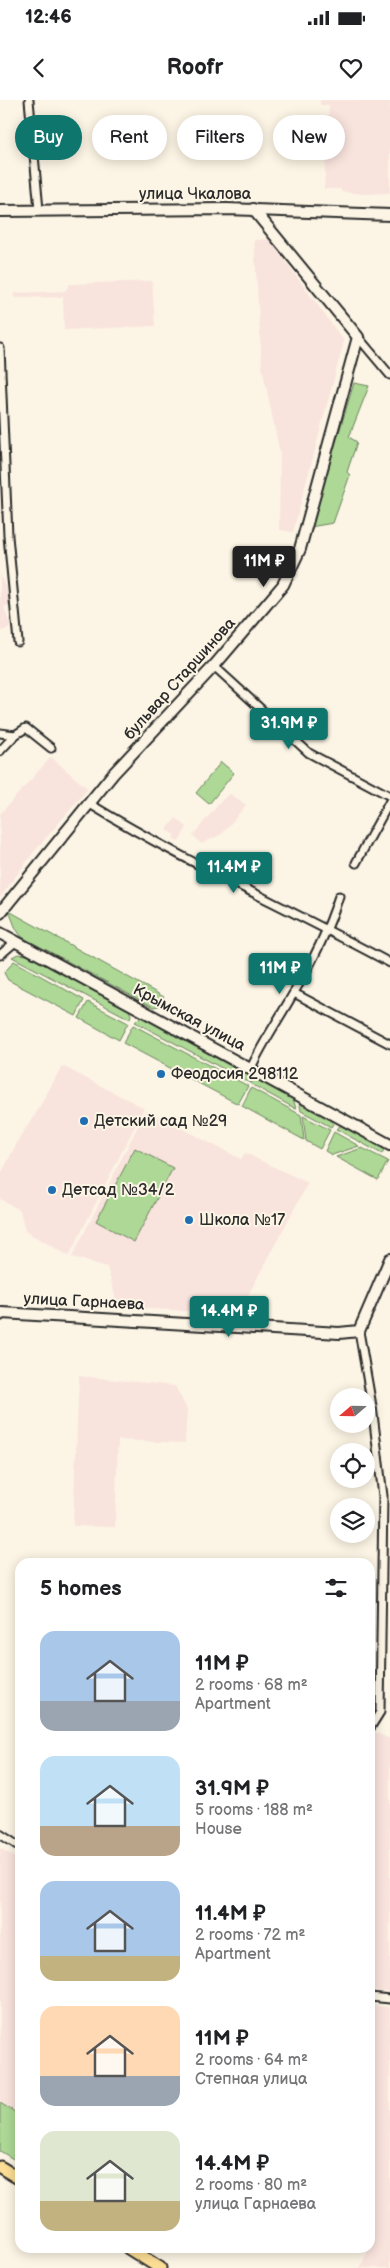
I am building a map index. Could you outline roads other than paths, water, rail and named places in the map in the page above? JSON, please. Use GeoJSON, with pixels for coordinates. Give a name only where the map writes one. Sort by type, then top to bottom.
{"type":"FeatureCollection","features":[{"type":"Feature","properties":{"kind":"main road"},"geometry":{"type":"LineString","coordinates":[[0,2168],[15,2176]]}},
{"type":"Feature","properties":{"kind":"main road"},"geometry":{"type":"LineString","coordinates":[[136,2253],[160,2268]]}},
{"type":"Feature","properties":{"kind":"street"},"geometry":{"type":"LineString","coordinates":[[29,100],[39,210]]}},
{"type":"Feature","properties":{"kind":"street"},"geometry":{"type":"LineString","coordinates":[[253,209],[390,375]]}},
{"type":"Feature","properties":{"kind":"street","name":"улица Чкалова"},"geometry":{"type":"LineString","coordinates":[[0,211],[253,209],[390,215]]}},
{"type":"Feature","properties":{"kind":"street","name":"бульвар Старшинова"},"geometry":{"type":"LineString","coordinates":[[0,913],[113,774],[214,666],[283,585],[300,549],[358,337]]}},
{"type":"Feature","properties":{"kind":"street"},"geometry":{"type":"LineString","coordinates":[[0,348],[8,536],[18,642]]}},
{"type":"Feature","properties":{"kind":"street"},"geometry":{"type":"LineString","coordinates":[[214,666],[309,753],[390,796]]}},
{"type":"Feature","properties":{"kind":"street"},"geometry":{"type":"LineString","coordinates":[[0,752],[15,735],[26,728],[51,748]]}},
{"type":"Feature","properties":{"kind":"street"},"geometry":{"type":"LineString","coordinates":[[0,733],[15,735]]}},
{"type":"Feature","properties":{"kind":"street"},"geometry":{"type":"LineString","coordinates":[[356,863],[390,801]]}},
{"type":"Feature","properties":{"kind":"street"},"geometry":{"type":"LineString","coordinates":[[90,804],[135,832],[328,929],[390,963]]}},
{"type":"Feature","properties":{"kind":"street"},"geometry":{"type":"LineString","coordinates":[[251,1068],[328,929],[339,896]]}},
{"type":"Feature","properties":{"kind":"street","name":"Крымская улица"},"geometry":{"type":"LineString","coordinates":[[0,934],[390,1144]]}},
{"type":"Feature","properties":{"kind":"street"},"geometry":{"type":"LineString","coordinates":[[0,955],[16,942]]}},
{"type":"Feature","properties":{"kind":"street"},"geometry":{"type":"LineString","coordinates":[[294,993],[390,1044]]}},
{"type":"Feature","properties":{"kind":"street"},"geometry":{"type":"LineString","coordinates":[[375,1720],[380,1712],[383,1496],[372,1406],[359,1331],[390,1259]]}},
{"type":"Feature","properties":{"kind":"street","name":"улица Гарнаева"},"geometry":{"type":"LineString","coordinates":[[1,1312],[339,1333],[359,1331]]}},
{"type":"Feature","properties":{"kind":"street"},"geometry":{"type":"LineString","coordinates":[[0,1834],[15,1844]]}},
{"type":"Feature","properties":{"kind":"street"},"geometry":{"type":"LineString","coordinates":[[375,1998],[390,1999]]}},
{"type":"Feature","properties":{"kind":"place","name":"Феодосия 298112"},"geometry":{"type":"Point","coordinates":[161,1074]}},
{"type":"Feature","properties":{"kind":"place","name":"Детский сад №29"},"geometry":{"type":"Point","coordinates":[84,1121]}},
{"type":"Feature","properties":{"kind":"place","name":"Детсад №34/2"},"geometry":{"type":"Point","coordinates":[52,1190]}},
{"type":"Feature","properties":{"kind":"place","name":"Школа №17"},"geometry":{"type":"Point","coordinates":[189,1220]}}]}
